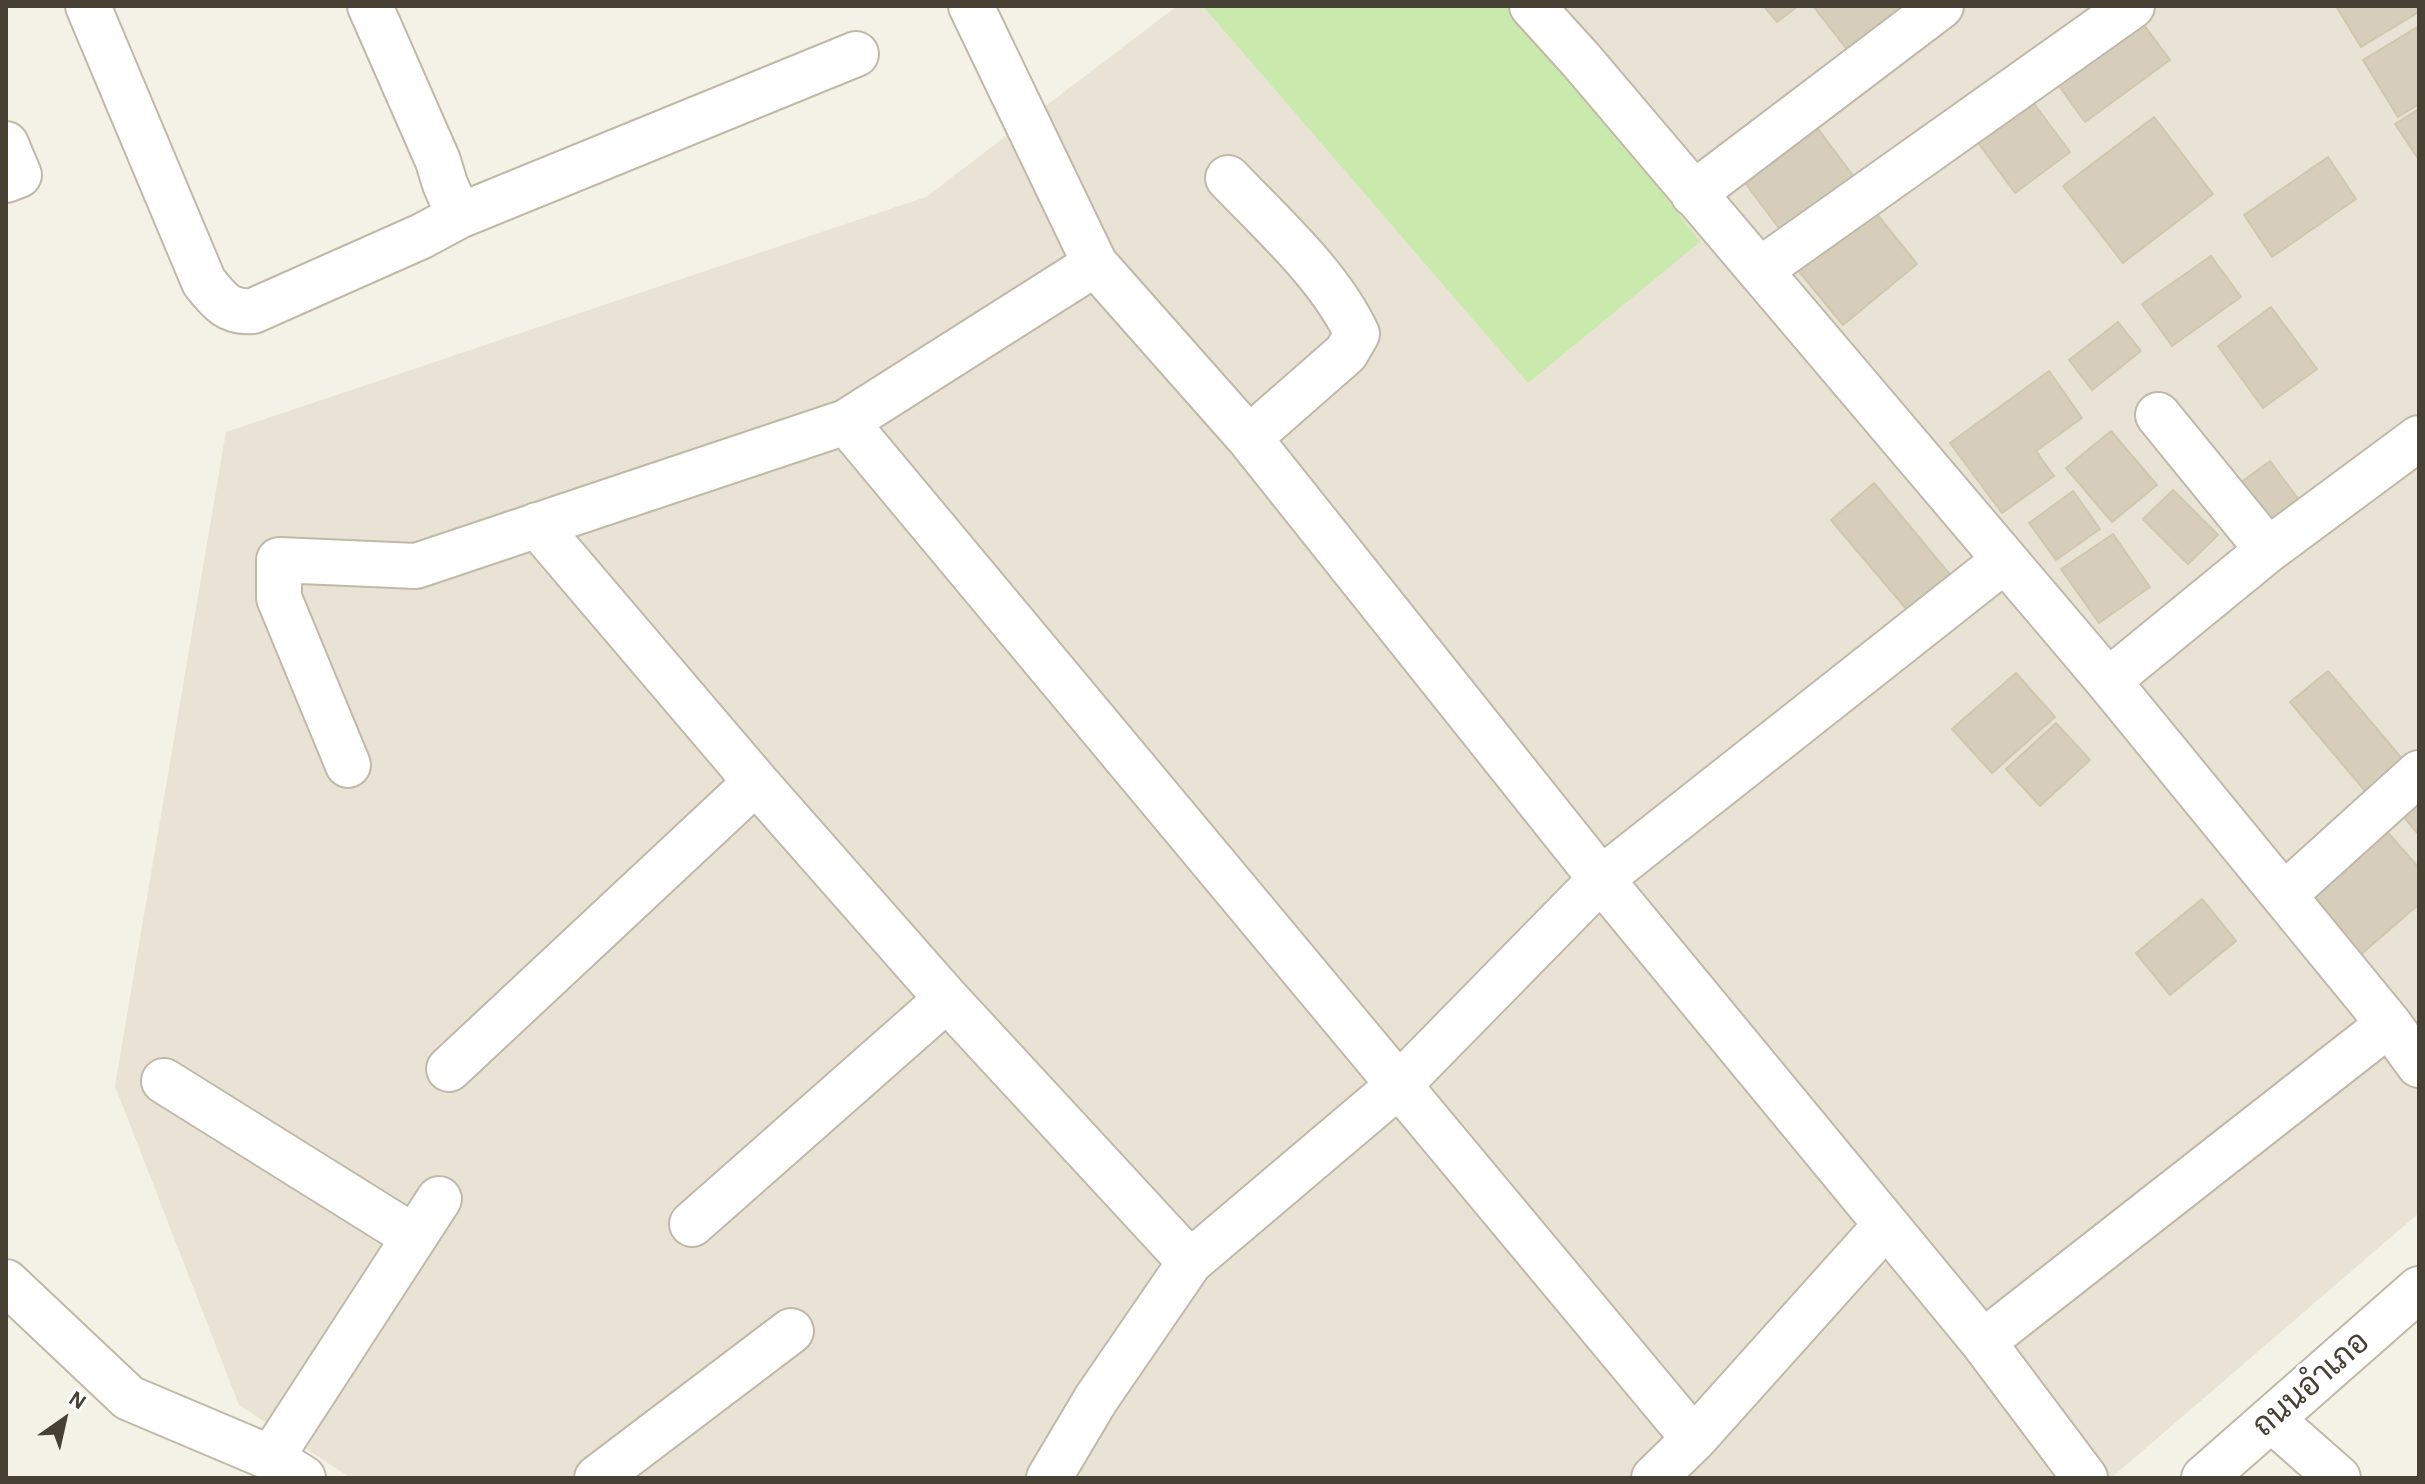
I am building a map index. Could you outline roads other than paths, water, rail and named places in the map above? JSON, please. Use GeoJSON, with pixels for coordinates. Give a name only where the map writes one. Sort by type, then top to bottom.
{"type":"FeatureCollection","features":[{"type":"Feature","properties":{"kind":"street"},"geometry":{"type":"LineString","coordinates":[[88,6],[204,282],[218,301],[229,309],[253,311],[422,236],[459,216],[856,54]]}},
{"type":"Feature","properties":{"kind":"street"},"geometry":{"type":"LineString","coordinates":[[370,6],[459,216]]}},
{"type":"Feature","properties":{"kind":"street"},"geometry":{"type":"LineString","coordinates":[[971,6],[1095,264],[1249,438],[1601,879],[1983,1342],[2085,1478]]}},
{"type":"Feature","properties":{"kind":"street"},"geometry":{"type":"LineString","coordinates":[[1532,6],[2108,681],[2389,1024],[2419,1065]]}},
{"type":"Feature","properties":{"kind":"street"},"geometry":{"type":"LineString","coordinates":[[1693,194],[1941,6]]}},
{"type":"Feature","properties":{"kind":"street"},"geometry":{"type":"LineString","coordinates":[[1760,270],[2132,6]]}},
{"type":"Feature","properties":{"kind":"street"},"geometry":{"type":"LineString","coordinates":[[6,144],[19,175],[6,180]]}},
{"type":"Feature","properties":{"kind":"street"},"geometry":{"type":"LineString","coordinates":[[1228,178],[1296,249],[1347,312],[1357,334],[1346,353],[1249,438]]}},
{"type":"Feature","properties":{"kind":"street"},"geometry":{"type":"LineString","coordinates":[[348,765],[279,598],[279,560],[416,566],[846,422],[1095,264]]}},
{"type":"Feature","properties":{"kind":"street"},"geometry":{"type":"LineString","coordinates":[[2158,415],[2268,550]]}},
{"type":"Feature","properties":{"kind":"street"},"geometry":{"type":"LineString","coordinates":[[846,422],[1694,1439]]}},
{"type":"Feature","properties":{"kind":"street"},"geometry":{"type":"LineString","coordinates":[[2108,681],[2268,550],[2419,438]]}},
{"type":"Feature","properties":{"kind":"street"},"geometry":{"type":"LineString","coordinates":[[537,525],[756,782],[947,999],[1190,1262]]}},
{"type":"Feature","properties":{"kind":"street"},"geometry":{"type":"LineString","coordinates":[[1049,1478],[1096,1399],[1190,1262],[1399,1085],[1601,879],[2005,560]]}},
{"type":"Feature","properties":{"kind":"street"},"geometry":{"type":"LineString","coordinates":[[2284,895],[2419,773]]}},
{"type":"Feature","properties":{"kind":"street"},"geometry":{"type":"LineString","coordinates":[[449,1069],[756,782]]}},
{"type":"Feature","properties":{"kind":"street"},"geometry":{"type":"LineString","coordinates":[[692,1224],[947,999]]}},
{"type":"Feature","properties":{"kind":"street"},"geometry":{"type":"LineString","coordinates":[[1983,1342],[2389,1024]]}},
{"type":"Feature","properties":{"kind":"street"},"geometry":{"type":"LineString","coordinates":[[164,1081],[414,1237]]}},
{"type":"Feature","properties":{"kind":"street"},"geometry":{"type":"LineString","coordinates":[[6,1282],[129,1398],[287,1468],[414,1237],[439,1199]]}},
{"type":"Feature","properties":{"kind":"street"},"geometry":{"type":"LineString","coordinates":[[1654,1478],[1694,1439],[1886,1225]]}},
{"type":"Feature","properties":{"kind":"street","name":"ถนนอำเภอ"},"geometry":{"type":"LineString","coordinates":[[2204,1478],[2419,1289]]}},
{"type":"Feature","properties":{"kind":"street"},"geometry":{"type":"LineString","coordinates":[[597,1478],[791,1331]]}},
{"type":"Feature","properties":{"kind":"street"},"geometry":{"type":"LineString","coordinates":[[2271,1419],[2338,1478]]}}]}
